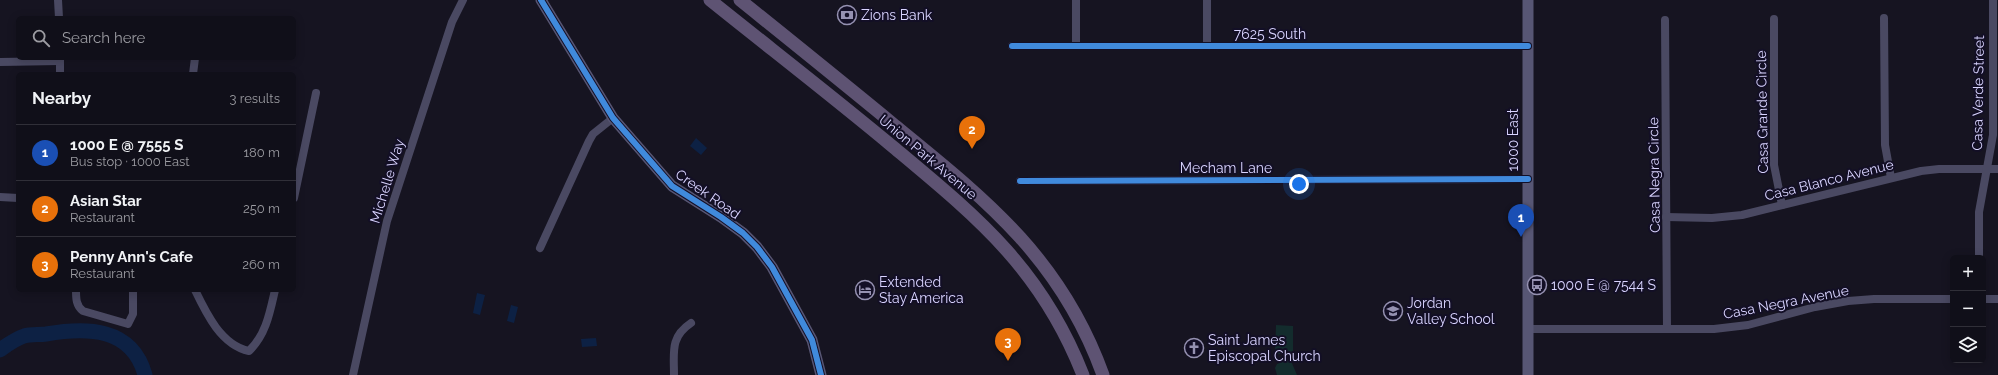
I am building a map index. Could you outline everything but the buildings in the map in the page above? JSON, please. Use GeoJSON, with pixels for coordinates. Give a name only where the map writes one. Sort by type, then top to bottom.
{"type":"FeatureCollection","features":[{"type":"Feature","properties":{"kind":"main road","name":"Union Park Avenue"},"geometry":{"type":"LineString","coordinates":[[710,0],[847,109],[957,201],[990,231],[1009,252],[1043,296],[1064,332],[1083,375]]}},
{"type":"Feature","properties":{"kind":"main road","name":"Union Park Avenue"},"geometry":{"type":"LineString","coordinates":[[740,0],[953,173],[996,210],[1013,227],[1043,263],[1066,298],[1079,321],[1103,375]]}},
{"type":"Feature","properties":{"kind":"street"},"geometry":{"type":"LineString","coordinates":[[58,0],[59,16]]}},
{"type":"Feature","properties":{"kind":"street","name":"Michelle Way"},"geometry":{"type":"LineString","coordinates":[[354,375],[387,222],[452,22],[463,0]]}},
{"type":"Feature","properties":{"kind":"street","name":"Creek Road"},"geometry":{"type":"LineString","coordinates":[[541,0],[612,118],[672,186],[743,233],[757,247],[772,267],[808,333],[816,353],[821,375]]}},
{"type":"Feature","properties":{"kind":"street"},"geometry":{"type":"LineString","coordinates":[[1076,0],[1076,46]]}},
{"type":"Feature","properties":{"kind":"street"},"geometry":{"type":"LineString","coordinates":[[1207,0],[1207,46]]}},
{"type":"Feature","properties":{"kind":"street","name":"1000 East"},"geometry":{"type":"LineString","coordinates":[[1528,0],[1528,375]]}},
{"type":"Feature","properties":{"kind":"street","name":"Casa Verde Street"},"geometry":{"type":"LineString","coordinates":[[1979,255],[1979,212],[1993,135],[1992,0]]}},
{"type":"Feature","properties":{"kind":"street"},"geometry":{"type":"LineString","coordinates":[[1884,18],[1885,145],[1891,178]]}},
{"type":"Feature","properties":{"kind":"street","name":"Casa Grande Circle"},"geometry":{"type":"LineString","coordinates":[[1774,19],[1774,165],[1782,205]]}},
{"type":"Feature","properties":{"kind":"street","name":"Casa Negra Circle"},"geometry":{"type":"LineString","coordinates":[[1665,20],[1667,329]]}},
{"type":"Feature","properties":{"kind":"street","name":"7625 South"},"geometry":{"type":"LineString","coordinates":[[1012,46],[1528,46]]}},
{"type":"Feature","properties":{"kind":"street"},"geometry":{"type":"LineString","coordinates":[[0,62],[40,60]]}},
{"type":"Feature","properties":{"kind":"street"},"geometry":{"type":"LineString","coordinates":[[60,60],[60,72]]}},
{"type":"Feature","properties":{"kind":"street"},"geometry":{"type":"LineString","coordinates":[[193,72],[195,60]]}},
{"type":"Feature","properties":{"kind":"street"},"geometry":{"type":"LineString","coordinates":[[296,188],[316,93]]}},
{"type":"Feature","properties":{"kind":"street"},"geometry":{"type":"LineString","coordinates":[[540,248],[589,141],[593,134],[612,118]]}},
{"type":"Feature","properties":{"kind":"street","name":"Casa Blanco Avenue"},"geometry":{"type":"LineString","coordinates":[[1666,217],[1727,217],[1891,178],[1939,169],[1998,169]]}},
{"type":"Feature","properties":{"kind":"street","name":"Mecham Lane"},"geometry":{"type":"LineString","coordinates":[[1020,182],[1528,179]]}},
{"type":"Feature","properties":{"kind":"street"},"geometry":{"type":"LineString","coordinates":[[0,197],[16,198]]}},
{"type":"Feature","properties":{"kind":"street"},"geometry":{"type":"LineString","coordinates":[[76,292],[77,304],[83,311],[128,324],[133,314],[133,292]]}},
{"type":"Feature","properties":{"kind":"street"},"geometry":{"type":"LineString","coordinates":[[196,292],[215,326],[233,344],[242,350],[249,351],[256,344],[266,323],[274,292]]}},
{"type":"Feature","properties":{"kind":"street","name":"Casa Negra Avenue"},"geometry":{"type":"LineString","coordinates":[[1528,329],[1714,329],[1748,325],[1815,307],[1848,301],[1874,299],[1950,299]]}},
{"type":"Feature","properties":{"kind":"street"},"geometry":{"type":"LineString","coordinates":[[1986,299],[1998,299]]}},
{"type":"Feature","properties":{"kind":"street"},"geometry":{"type":"LineString","coordinates":[[674,375],[674,347],[676,338],[680,329],[690,322]]}},
{"type":"Feature","properties":{"kind":"green space"},"geometry":{"type":"Polygon","coordinates":[[[1276,325],[1293,326],[1293,354],[1275,354],[1276,325]]]}},
{"type":"Feature","properties":{"kind":"green space"},"geometry":{"type":"Polygon","coordinates":[[[1288,360],[1291,361],[1297,375],[1277,375],[1275,368],[1277,364],[1288,360]]]}},
{"type":"Feature","properties":{"kind":"water"},"geometry":{"type":"Polygon","coordinates":[[[696,138],[707,148],[701,155],[690,146],[696,138]]]}},
{"type":"Feature","properties":{"kind":"water"},"geometry":{"type":"Polygon","coordinates":[[[477,293],[485,295],[480,315],[473,313],[477,293]]]}},
{"type":"Feature","properties":{"kind":"water"},"geometry":{"type":"Polygon","coordinates":[[[511,305],[518,307],[514,323],[507,321],[511,305]]]}},
{"type":"Feature","properties":{"kind":"water"},"geometry":{"type":"Polygon","coordinates":[[[596,338],[597,346],[582,347],[581,339],[596,338]]]}},
{"type":"Feature","properties":{"kind":"waterway"},"geometry":{"type":"LineString","coordinates":[[0,350],[14,340],[27,335],[91,331],[106,334],[119,339],[130,347],[139,359],[145,375]]}},
{"type":"Feature","properties":{"kind":"cycle path"},"geometry":{"type":"LineString","coordinates":[[541,0],[613,118],[672,186],[743,233],[757,247],[772,267],[812,340],[821,375]]}},
{"type":"Feature","properties":{"kind":"cycle path"},"geometry":{"type":"LineString","coordinates":[[1012,46],[1528,46]]}},
{"type":"Feature","properties":{"kind":"cycle path"},"geometry":{"type":"LineString","coordinates":[[1020,181],[1528,179]]}},
{"type":"Feature","properties":{"kind":"place","name":"Zions Bank"},"geometry":{"type":"Point","coordinates":[847,15]}},
{"type":"Feature","properties":{"kind":"place","name":"Asian Star"},"geometry":{"type":"Point","coordinates":[972,149]}},
{"type":"Feature","properties":{"kind":"place","name":"1000 E @ 7555 S"},"geometry":{"type":"Point","coordinates":[1521,237]}},
{"type":"Feature","properties":{"kind":"place","name":"1000 E @ 7544 S"},"geometry":{"type":"Point","coordinates":[1537,285]}},
{"type":"Feature","properties":{"kind":"place","name":"Extended Stay America"},"geometry":{"type":"Point","coordinates":[865,290]}},
{"type":"Feature","properties":{"kind":"place","name":"Jordan Valley School"},"geometry":{"type":"Point","coordinates":[1393,311]}},
{"type":"Feature","properties":{"kind":"place","name":"Saint James Episcopal Church"},"geometry":{"type":"Point","coordinates":[1194,348]}},
{"type":"Feature","properties":{"kind":"place","name":"Penny Ann's Cafe"},"geometry":{"type":"Point","coordinates":[1008,361]}}]}
